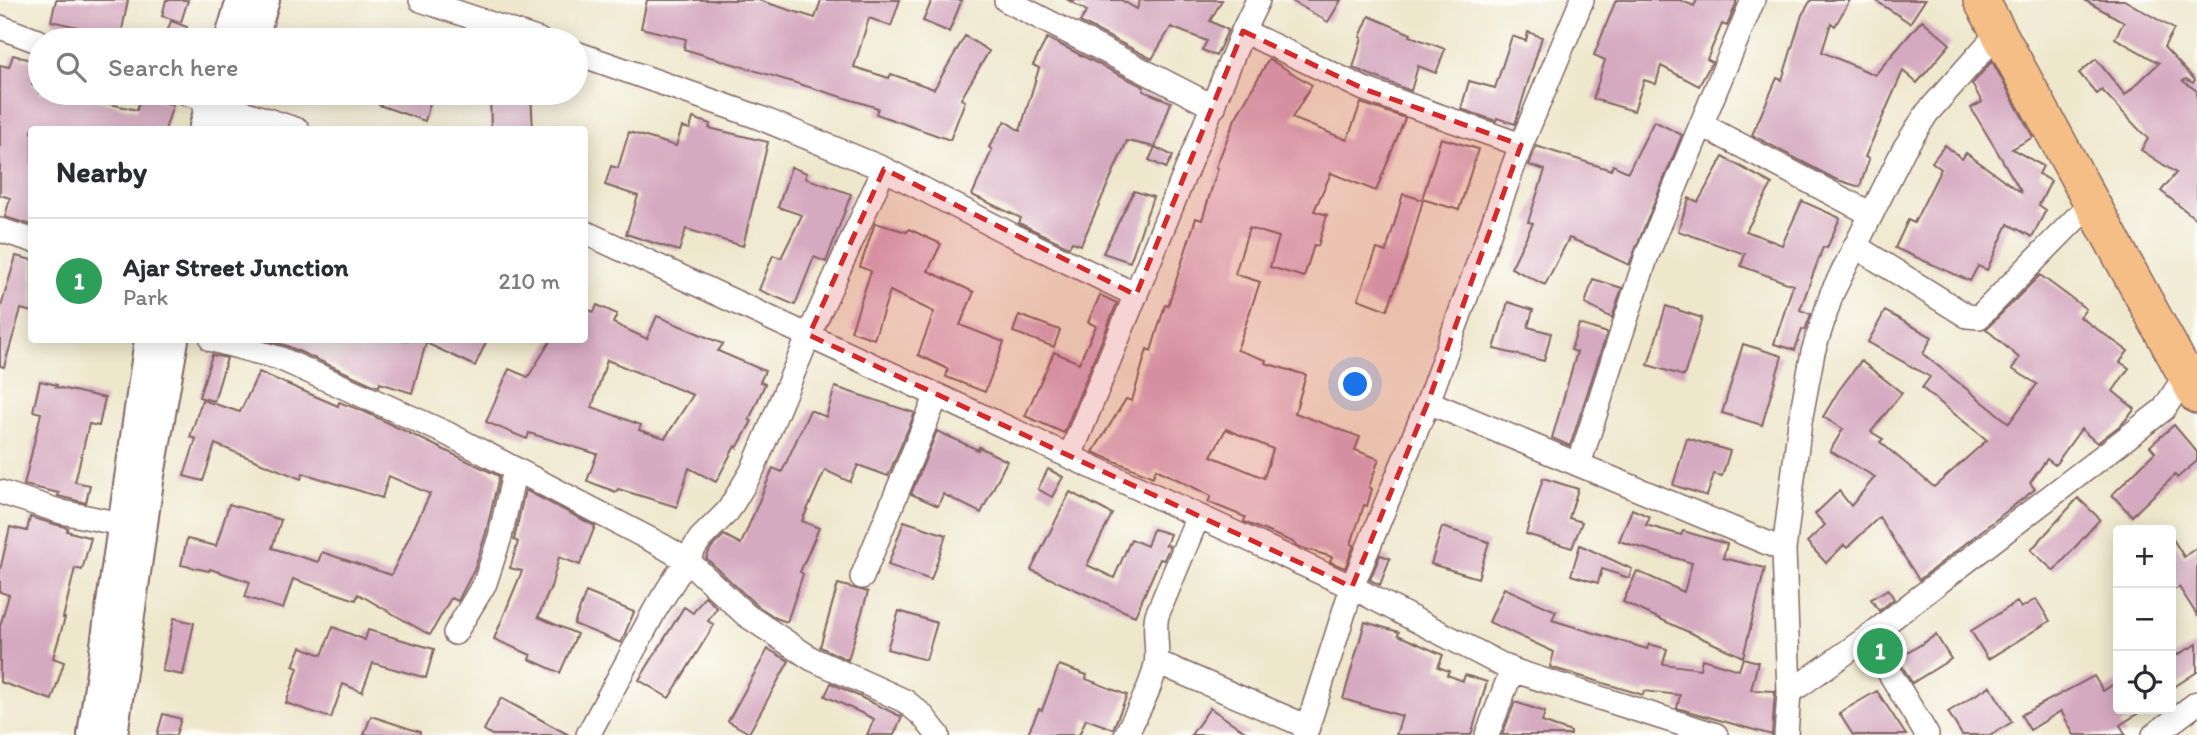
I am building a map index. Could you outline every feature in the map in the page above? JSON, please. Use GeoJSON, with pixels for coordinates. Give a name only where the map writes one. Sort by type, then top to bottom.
{"type":"FeatureCollection","features":[{"type":"Feature","properties":{"kind":"main road"},"geometry":{"type":"LineString","coordinates":[[1981,0],[2003,16],[2194,373]]}},
{"type":"Feature","properties":{"kind":"main road"},"geometry":{"type":"LineString","coordinates":[[2003,16],[2092,202],[2194,373]]}},
{"type":"Feature","properties":{"kind":"street"},"geometry":{"type":"LineString","coordinates":[[233,28],[241,0]]}},
{"type":"Feature","properties":{"kind":"street"},"geometry":{"type":"LineString","coordinates":[[257,28],[265,0]]}},
{"type":"Feature","properties":{"kind":"street"},"geometry":{"type":"LineString","coordinates":[[421,0],[504,28]]}},
{"type":"Feature","properties":{"kind":"street"},"geometry":{"type":"LineString","coordinates":[[1006,0],[1214,107]]}},
{"type":"Feature","properties":{"kind":"street"},"geometry":{"type":"LineString","coordinates":[[1070,456],[1258,0]]}},
{"type":"Feature","properties":{"kind":"street"},"geometry":{"type":"LineString","coordinates":[[1157,662],[1307,731],[1352,587],[1428,402],[1521,145],[1582,0]]}},
{"type":"Feature","properties":{"kind":"street"},"geometry":{"type":"LineString","coordinates":[[1580,464],[1647,255],[1753,0]]}},
{"type":"Feature","properties":{"kind":"street"},"geometry":{"type":"LineString","coordinates":[[1786,735],[1789,693],[1784,550],[1800,422],[1813,352],[1832,293],[1904,149],[1927,113],[2003,16]]}},
{"type":"Feature","properties":{"kind":"street"},"geometry":{"type":"LineString","coordinates":[[0,27],[28,38]]}},
{"type":"Feature","properties":{"kind":"street"},"geometry":{"type":"LineString","coordinates":[[1243,31],[1363,89],[1521,145]]}},
{"type":"Feature","properties":{"kind":"street"},"geometry":{"type":"LineString","coordinates":[[588,57],[758,117],[884,169],[1136,295]]}},
{"type":"Feature","properties":{"kind":"street"},"geometry":{"type":"LineString","coordinates":[[204,126],[216,105]]}},
{"type":"Feature","properties":{"kind":"street"},"geometry":{"type":"LineString","coordinates":[[223,105],[286,126]]}},
{"type":"Feature","properties":{"kind":"street"},"geometry":{"type":"LineString","coordinates":[[1702,125],[1871,214]]}},
{"type":"Feature","properties":{"kind":"street"},"geometry":{"type":"LineString","coordinates":[[588,735],[654,610],[700,539],[727,511],[752,471],[809,335],[884,169]]}},
{"type":"Feature","properties":{"kind":"street"},"geometry":{"type":"LineString","coordinates":[[1855,246],[1967,316],[1979,317],[2092,202]]}},
{"type":"Feature","properties":{"kind":"street"},"geometry":{"type":"LineString","coordinates":[[0,230],[28,239]]}},
{"type":"Feature","properties":{"kind":"street"},"geometry":{"type":"LineString","coordinates":[[588,234],[1352,587],[1513,670],[1716,735]]}},
{"type":"Feature","properties":{"kind":"street"},"geometry":{"type":"LineString","coordinates":[[92,735],[149,343]]}},
{"type":"Feature","properties":{"kind":"street"},"geometry":{"type":"LineString","coordinates":[[113,735],[149,481],[173,343]]}},
{"type":"Feature","properties":{"kind":"street"},"geometry":{"type":"LineString","coordinates":[[223,343],[279,358],[446,433],[688,561],[746,615],[811,659],[905,701],[917,725],[938,735]]}},
{"type":"Feature","properties":{"kind":"street"},"geometry":{"type":"LineString","coordinates":[[1789,693],[1868,637],[2164,409],[2194,373]]}},
{"type":"Feature","properties":{"kind":"street"},"geometry":{"type":"LineString","coordinates":[[862,577],[937,395]]}},
{"type":"Feature","properties":{"kind":"street"},"geometry":{"type":"LineString","coordinates":[[1428,402],[1784,550]]}},
{"type":"Feature","properties":{"kind":"street"},"geometry":{"type":"LineString","coordinates":[[455,633],[485,583],[515,469]]}},
{"type":"Feature","properties":{"kind":"street"},"geometry":{"type":"LineString","coordinates":[[0,492],[62,512],[121,524]]}},
{"type":"Feature","properties":{"kind":"street"},"geometry":{"type":"LineString","coordinates":[[1126,735],[1151,684],[1157,662],[1157,615],[1198,516]]}},
{"type":"Feature","properties":{"kind":"street"},"geometry":{"type":"LineString","coordinates":[[1868,637],[1927,735]]}},
{"type":"Feature","properties":{"kind":"street"},"geometry":{"type":"LineString","coordinates":[[1487,735],[1513,670]]}},
{"type":"Feature","properties":{"kind":"street"},"geometry":{"type":"LineString","coordinates":[[2154,735],[2197,703]]}},
{"type":"Feature","properties":{"kind":"highlighted area"},"geometry":{"type":"Polygon","coordinates":[[[1243,31],[1364,89],[1521,145],[1428,402],[1352,587],[809,335],[884,169],[1136,295],[1243,31]]]}},
{"type":"Feature","properties":{"kind":"building"},"geometry":{"type":"Polygon","coordinates":[[[56,0],[128,0],[122,28],[82,28],[51,21],[56,0]]]}},
{"type":"Feature","properties":{"kind":"building"},"geometry":{"type":"Polygon","coordinates":[[[166,0],[188,0],[181,22],[162,16],[166,0]]]}},
{"type":"Feature","properties":{"kind":"building"},"geometry":{"type":"Polygon","coordinates":[[[647,0],[758,0],[815,18],[821,0],[900,0],[891,26],[869,18],[854,67],[889,78],[891,74],[934,89],[965,36],[989,51],[961,99],[965,101],[950,140],[876,114],[878,108],[684,49],[686,39],[641,28],[647,0]]]}},
{"type":"Feature","properties":{"kind":"building"},"geometry":{"type":"Polygon","coordinates":[[[932,0],[962,0],[949,32],[923,21],[932,0]]]}},
{"type":"Feature","properties":{"kind":"building"},"geometry":{"type":"Polygon","coordinates":[[[1068,0],[1121,0],[1137,9],[1140,0],[1222,0],[1210,21],[1228,30],[1216,56],[1202,50],[1207,41],[1171,27],[1152,59],[1080,22],[1087,11],[1068,0]]]}},
{"type":"Feature","properties":{"kind":"building"},"geometry":{"type":"Polygon","coordinates":[[[1290,0],[1341,0],[1328,22],[1290,0]]]}},
{"type":"Feature","properties":{"kind":"building"},"geometry":{"type":"Polygon","coordinates":[[[1616,0],[1680,0],[1694,6],[1697,0],[1736,0],[1736,4],[1727,26],[1722,24],[1707,59],[1712,62],[1699,86],[1661,66],[1656,84],[1644,80],[1634,111],[1593,99],[1605,60],[1594,55],[1616,0]]]}},
{"type":"Feature","properties":{"kind":"building"},"geometry":{"type":"Polygon","coordinates":[[[1811,0],[1850,0],[1835,26],[1831,23],[1822,52],[1875,75],[1922,20],[1950,44],[1917,83],[1903,71],[1865,157],[1869,159],[1860,187],[1835,179],[1752,135],[1777,78],[1782,80],[1802,15],[1811,0]]]}},
{"type":"Feature","properties":{"kind":"building"},"geometry":{"type":"Polygon","coordinates":[[[1875,0],[1925,0],[1910,23],[1875,0]]]}},
{"type":"Feature","properties":{"kind":"building"},"geometry":{"type":"Polygon","coordinates":[[[2084,0],[2124,0],[2174,29],[2164,47],[2195,80],[2193,83],[2186,79],[2183,81],[2197,91],[2197,220],[2161,191],[2176,173],[2141,150],[2148,139],[2102,90],[2097,94],[2079,73],[2096,59],[2125,95],[2159,63],[2115,38],[2124,22],[2084,0]]]}},
{"type":"Feature","properties":{"kind":"building"},"geometry":{"type":"Polygon","coordinates":[[[1369,16],[1445,49],[1436,73],[1418,66],[1411,91],[1353,68],[1362,38],[1360,37],[1369,16]]]}},
{"type":"Feature","properties":{"kind":"building"},"geometry":{"type":"Polygon","coordinates":[[[171,21],[187,27],[187,28],[168,28],[171,21]]]}},
{"type":"Feature","properties":{"kind":"building"},"geometry":{"type":"Polygon","coordinates":[[[1528,32],[1542,37],[1515,124],[1497,118],[1496,121],[1461,109],[1469,81],[1495,88],[1512,36],[1526,41],[1528,32]]]}},
{"type":"Feature","properties":{"kind":"building"},"geometry":{"type":"Polygon","coordinates":[[[1047,38],[1144,87],[1143,91],[1171,102],[1155,147],[1127,141],[1081,245],[1072,242],[1069,247],[1019,223],[1021,218],[972,195],[992,150],[989,147],[1005,121],[1020,131],[1039,68],[1033,65],[1047,38]]]}},
{"type":"Feature","properties":{"kind":"building"},"geometry":{"type":"Polygon","coordinates":[[[13,55],[28,59],[28,105],[115,105],[137,110],[138,105],[173,105],[166,126],[28,126],[28,224],[5,217],[10,198],[0,195],[0,65],[9,67],[13,55]]]}},
{"type":"Feature","properties":{"kind":"building"},"geometry":{"type":"Polygon","coordinates":[[[1269,59],[1312,85],[1292,118],[1347,140],[1361,103],[1405,118],[1376,191],[1331,173],[1314,211],[1327,215],[1318,246],[1314,245],[1304,277],[1270,267],[1279,237],[1249,228],[1235,274],[1260,282],[1237,350],[1266,360],[1265,363],[1306,375],[1295,413],[1360,437],[1355,450],[1379,459],[1369,487],[1372,489],[1367,506],[1364,505],[1345,568],[1330,562],[1332,557],[1296,546],[1293,542],[1244,522],[1245,517],[1208,502],[1211,496],[1156,469],[1153,477],[1093,452],[1126,399],[1132,401],[1147,349],[1151,351],[1165,305],[1168,306],[1196,218],[1202,220],[1218,168],[1216,167],[1235,119],[1269,59]],[[1226,429],[1211,456],[1264,478],[1273,449],[1226,429]]]}},
{"type":"Feature","properties":{"kind":"building"},"geometry":{"type":"Polygon","coordinates":[[[1992,61],[2033,137],[2012,149],[2043,166],[2039,174],[2051,181],[2039,205],[2046,210],[2032,237],[2008,224],[1987,270],[1978,266],[1970,281],[1895,248],[1908,220],[1914,223],[1941,169],[1932,162],[1945,145],[1962,159],[1966,153],[2022,193],[1971,108],[1982,102],[1972,84],[1992,61]]]}},
{"type":"Feature","properties":{"kind":"building"},"geometry":{"type":"Polygon","coordinates":[[[379,105],[430,105],[425,121],[379,105]]]}},
{"type":"Feature","properties":{"kind":"building"},"geometry":{"type":"Polygon","coordinates":[[[490,105],[532,105],[533,126],[491,126],[490,105]]]}},
{"type":"Feature","properties":{"kind":"building"},"geometry":{"type":"Polygon","coordinates":[[[693,118],[710,124],[709,128],[768,142],[743,246],[686,229],[679,251],[626,234],[638,196],[605,185],[611,166],[618,168],[629,132],[676,146],[682,127],[690,129],[693,118]]]}},
{"type":"Feature","properties":{"kind":"building"},"geometry":{"type":"Polygon","coordinates":[[[1654,121],[1682,135],[1629,265],[1569,238],[1545,285],[1511,268],[1533,223],[1528,222],[1545,170],[1529,165],[1536,146],[1611,170],[1613,165],[1628,172],[1654,121]]]}},
{"type":"Feature","properties":{"kind":"building"},"geometry":{"type":"Polygon","coordinates":[[[1441,138],[1478,149],[1459,210],[1422,199],[1441,138]]]}},
{"type":"Feature","properties":{"kind":"building"},"geometry":{"type":"Polygon","coordinates":[[[1155,147],[1173,156],[1166,168],[1149,160],[1155,147]]]}},
{"type":"Feature","properties":{"kind":"building"},"geometry":{"type":"Polygon","coordinates":[[[1723,157],[1772,184],[1746,231],[1782,245],[1802,201],[1840,218],[1827,248],[1823,247],[1800,310],[1811,314],[1805,330],[1802,329],[1795,350],[1774,344],[1793,285],[1741,266],[1745,254],[1678,231],[1689,198],[1698,202],[1723,157]]]}},
{"type":"Feature","properties":{"kind":"building"},"geometry":{"type":"Polygon","coordinates":[[[791,167],[807,173],[805,178],[851,194],[826,262],[814,257],[795,305],[759,290],[773,255],[781,258],[802,215],[778,207],[791,167]]]}},
{"type":"Feature","properties":{"kind":"building"},"geometry":{"type":"Polygon","coordinates":[[[1134,191],[1153,197],[1130,262],[1103,253],[1134,191]]]}},
{"type":"Feature","properties":{"kind":"building"},"geometry":{"type":"Polygon","coordinates":[[[1403,194],[1423,200],[1406,260],[1387,310],[1358,299],[1377,249],[1386,252],[1403,194]]]}},
{"type":"Feature","properties":{"kind":"building"},"geometry":{"type":"Polygon","coordinates":[[[875,223],[907,232],[909,229],[941,244],[928,271],[974,292],[960,325],[1004,342],[985,392],[946,377],[948,369],[918,355],[934,312],[890,291],[874,339],[851,331],[871,271],[860,267],[875,223]]]}},
{"type":"Feature","properties":{"kind":"building"},"geometry":{"type":"Polygon","coordinates":[[[16,256],[28,259],[28,311],[21,309],[4,367],[0,366],[0,310],[16,256]]]}},
{"type":"Feature","properties":{"kind":"building"},"geometry":{"type":"Polygon","coordinates":[[[2040,275],[2086,309],[2080,317],[2128,351],[2120,362],[2129,368],[2113,391],[2135,409],[2122,424],[2097,443],[2081,429],[2055,465],[2047,459],[2030,483],[2035,489],[1919,580],[1879,517],[1847,548],[1844,545],[1826,563],[1807,542],[1825,525],[1815,514],[1839,491],[1851,506],[1875,477],[1830,451],[1843,429],[1823,417],[1861,361],[1902,393],[1871,432],[1883,439],[1880,442],[1934,487],[1987,440],[1922,388],[1930,377],[1868,342],[1885,311],[1932,337],[1923,354],[2009,423],[2037,384],[2012,369],[2019,358],[1986,329],[2040,275]]]}},
{"type":"Feature","properties":{"kind":"building"},"geometry":{"type":"Polygon","coordinates":[[[1593,279],[1622,288],[1612,318],[1585,304],[1593,279]]]}},
{"type":"Feature","properties":{"kind":"building"},"geometry":{"type":"Polygon","coordinates":[[[1100,295],[1117,303],[1064,433],[1025,416],[1054,352],[1079,363],[1096,326],[1088,322],[1100,295]]]}},
{"type":"Feature","properties":{"kind":"building"},"geometry":{"type":"Polygon","coordinates":[[[1508,302],[1533,310],[1528,327],[1551,333],[1544,361],[1494,349],[1508,302]]]}},
{"type":"Feature","properties":{"kind":"building"},"geometry":{"type":"Polygon","coordinates":[[[597,305],[617,314],[613,323],[647,339],[657,316],[723,344],[718,351],[765,371],[760,382],[765,384],[749,420],[752,421],[716,482],[689,468],[677,507],[618,489],[616,492],[587,481],[597,454],[529,433],[527,439],[486,422],[509,369],[528,377],[549,343],[588,343],[588,310],[594,312],[597,305]],[[607,360],[592,407],[641,425],[639,430],[665,438],[693,395],[607,360]]]}},
{"type":"Feature","properties":{"kind":"building"},"geometry":{"type":"Polygon","coordinates":[[[1666,306],[1702,318],[1684,376],[1648,365],[1666,306]]]}},
{"type":"Feature","properties":{"kind":"building"},"geometry":{"type":"Polygon","coordinates":[[[1019,315],[1060,330],[1054,347],[1013,332],[1019,315]]]}},
{"type":"Feature","properties":{"kind":"building"},"geometry":{"type":"Polygon","coordinates":[[[1579,324],[1607,333],[1570,446],[1552,438],[1577,352],[1571,350],[1579,324]]]}},
{"type":"Feature","properties":{"kind":"building"},"geometry":{"type":"Polygon","coordinates":[[[277,343],[426,343],[412,393],[380,383],[379,387],[277,343]]]}},
{"type":"Feature","properties":{"kind":"building"},"geometry":{"type":"Polygon","coordinates":[[[426,343],[486,343],[475,366],[426,343]]]}},
{"type":"Feature","properties":{"kind":"building"},"geometry":{"type":"Polygon","coordinates":[[[1743,344],[1782,356],[1762,425],[1722,413],[1743,344]]]}},
{"type":"Feature","properties":{"kind":"building"},"geometry":{"type":"Polygon","coordinates":[[[212,355],[227,358],[214,401],[199,397],[212,355]]]}},
{"type":"Feature","properties":{"kind":"building"},"geometry":{"type":"Polygon","coordinates":[[[259,372],[338,406],[339,402],[363,411],[499,476],[474,570],[458,601],[451,598],[430,635],[358,594],[356,600],[293,579],[283,609],[245,597],[250,582],[210,569],[209,571],[181,565],[187,539],[216,546],[229,504],[281,520],[272,548],[318,562],[322,552],[391,575],[430,494],[389,476],[382,498],[303,473],[301,479],[215,444],[203,481],[184,476],[196,439],[190,437],[202,400],[240,412],[259,372]]]}},
{"type":"Feature","properties":{"kind":"building"},"geometry":{"type":"Polygon","coordinates":[[[40,381],[105,398],[99,426],[89,424],[75,482],[90,485],[86,503],[24,485],[41,413],[33,411],[40,381]]]}},
{"type":"Feature","properties":{"kind":"building"},"geometry":{"type":"Polygon","coordinates":[[[835,387],[915,413],[888,476],[858,465],[850,482],[825,470],[802,521],[819,528],[800,572],[803,574],[787,622],[755,604],[706,558],[711,548],[724,535],[741,544],[773,468],[782,472],[810,410],[826,417],[835,387]]]}},
{"type":"Feature","properties":{"kind":"building"},"geometry":{"type":"Polygon","coordinates":[[[2174,425],[2197,452],[2197,461],[2177,478],[2175,475],[2132,516],[2112,495],[2155,452],[2150,446],[2174,425]]]}},
{"type":"Feature","properties":{"kind":"building"},"geometry":{"type":"Polygon","coordinates":[[[937,431],[1007,461],[981,513],[943,494],[938,506],[911,494],[937,431]]]}},
{"type":"Feature","properties":{"kind":"building"},"geometry":{"type":"Polygon","coordinates":[[[1687,438],[1730,451],[1722,476],[1714,474],[1707,496],[1673,485],[1687,438]]]}},
{"type":"Feature","properties":{"kind":"building"},"geometry":{"type":"Polygon","coordinates":[[[1048,469],[1063,477],[1052,497],[1038,489],[1048,469]]]}},
{"type":"Feature","properties":{"kind":"building"},"geometry":{"type":"Polygon","coordinates":[[[1543,478],[1578,489],[1569,518],[1582,522],[1572,548],[1526,534],[1543,478]]]}},
{"type":"Feature","properties":{"kind":"building"},"geometry":{"type":"Polygon","coordinates":[[[525,490],[595,526],[580,565],[559,557],[551,587],[538,617],[577,634],[560,673],[529,659],[531,655],[494,639],[522,571],[510,568],[518,542],[514,540],[525,490]]]}},
{"type":"Feature","properties":{"kind":"building"},"geometry":{"type":"Polygon","coordinates":[[[1070,492],[1112,514],[1087,565],[1114,578],[1131,539],[1147,546],[1153,529],[1170,534],[1166,545],[1170,546],[1164,560],[1160,559],[1135,616],[1031,570],[1070,492]]]}},
{"type":"Feature","properties":{"kind":"building"},"geometry":{"type":"Polygon","coordinates":[[[2078,498],[2100,519],[2054,571],[2031,550],[2078,498]]]}},
{"type":"Feature","properties":{"kind":"building"},"geometry":{"type":"Polygon","coordinates":[[[1632,509],[1650,517],[1646,525],[1681,535],[1683,531],[1727,544],[1723,558],[1765,568],[1743,657],[1623,602],[1637,571],[1684,592],[1692,563],[1619,541],[1632,509]]]}},
{"type":"Feature","properties":{"kind":"building"},"geometry":{"type":"Polygon","coordinates":[[[30,517],[91,538],[82,570],[75,568],[65,618],[53,658],[64,662],[52,700],[0,682],[0,626],[9,595],[0,592],[0,570],[10,527],[27,531],[30,517]]]}},
{"type":"Feature","properties":{"kind":"building"},"geometry":{"type":"Polygon","coordinates":[[[904,521],[946,535],[931,580],[888,565],[904,521]]]}},
{"type":"Feature","properties":{"kind":"building"},"geometry":{"type":"Polygon","coordinates":[[[1442,527],[1489,542],[1478,578],[1431,564],[1442,527]]]}},
{"type":"Feature","properties":{"kind":"building"},"geometry":{"type":"Polygon","coordinates":[[[2176,544],[2184,557],[2197,547],[2197,615],[2179,587],[2176,589],[2176,544]]]}},
{"type":"Feature","properties":{"kind":"building"},"geometry":{"type":"Polygon","coordinates":[[[1580,545],[1632,569],[1629,578],[1602,569],[1598,583],[1571,575],[1580,545]]]}},
{"type":"Feature","properties":{"kind":"building"},"geometry":{"type":"Polygon","coordinates":[[[1380,555],[1390,558],[1380,585],[1370,580],[1380,555]]]}},
{"type":"Feature","properties":{"kind":"building"},"geometry":{"type":"Polygon","coordinates":[[[838,584],[868,592],[848,660],[820,647],[838,584]]]}},
{"type":"Feature","properties":{"kind":"building"},"geometry":{"type":"Polygon","coordinates":[[[1504,588],[1556,611],[1552,620],[1647,649],[1649,644],[1667,649],[1663,664],[1700,669],[1702,659],[1739,670],[1743,658],[1758,662],[1751,690],[1775,691],[1772,735],[1677,708],[1680,695],[1644,691],[1643,695],[1550,667],[1554,652],[1489,622],[1504,588]]]}},
{"type":"Feature","properties":{"kind":"building"},"geometry":{"type":"Polygon","coordinates":[[[1888,589],[1894,599],[1879,611],[1871,599],[1888,589]]]}},
{"type":"Feature","properties":{"kind":"building"},"geometry":{"type":"Polygon","coordinates":[[[586,592],[634,612],[621,643],[574,624],[586,592]]]}},
{"type":"Feature","properties":{"kind":"building"},"geometry":{"type":"Polygon","coordinates":[[[705,596],[717,608],[708,621],[714,625],[669,698],[639,680],[684,607],[693,613],[705,596]]]}},
{"type":"Feature","properties":{"kind":"building"},"geometry":{"type":"Polygon","coordinates":[[[2036,599],[2050,621],[1988,659],[1971,631],[2017,602],[2021,608],[2036,599]]]}},
{"type":"Feature","properties":{"kind":"building"},"geometry":{"type":"Polygon","coordinates":[[[899,611],[937,623],[926,660],[887,649],[899,611]]]}},
{"type":"Feature","properties":{"kind":"building"},"geometry":{"type":"Polygon","coordinates":[[[174,618],[194,623],[183,675],[162,671],[174,618]]]}},
{"type":"Feature","properties":{"kind":"building"},"geometry":{"type":"Polygon","coordinates":[[[1365,622],[1399,632],[1398,635],[1443,655],[1438,667],[1449,671],[1447,675],[1463,681],[1465,675],[1487,682],[1471,735],[1396,735],[1402,716],[1343,699],[1365,622]]]}},
{"type":"Feature","properties":{"kind":"building"},"geometry":{"type":"Polygon","coordinates":[[[333,627],[365,640],[368,630],[434,649],[426,678],[373,663],[362,692],[343,684],[331,718],[286,703],[298,668],[293,666],[301,647],[322,655],[333,627]]]}},
{"type":"Feature","properties":{"kind":"building"},"geometry":{"type":"Polygon","coordinates":[[[1936,635],[1951,659],[1912,683],[1898,659],[1936,635]]]}},
{"type":"Feature","properties":{"kind":"building"},"geometry":{"type":"Polygon","coordinates":[[[2197,644],[2197,672],[2176,686],[2176,655],[2197,644]]]}},
{"type":"Feature","properties":{"kind":"building"},"geometry":{"type":"Polygon","coordinates":[[[768,649],[789,661],[749,733],[728,721],[768,649]]]}},
{"type":"Feature","properties":{"kind":"building"},"geometry":{"type":"Polygon","coordinates":[[[1059,665],[1087,675],[1086,679],[1127,695],[1113,729],[1086,719],[1079,735],[1027,735],[1039,709],[1042,710],[1059,665]]]}},
{"type":"Feature","properties":{"kind":"building"},"geometry":{"type":"Polygon","coordinates":[[[2094,676],[2103,691],[2113,684],[2113,714],[2137,714],[2120,725],[2126,735],[2074,735],[2061,711],[2030,730],[2021,715],[2094,676]]]}},
{"type":"Feature","properties":{"kind":"building"},"geometry":{"type":"Polygon","coordinates":[[[831,683],[902,717],[894,735],[867,735],[874,719],[825,696],[831,683]]]}},
{"type":"Feature","properties":{"kind":"building"},"geometry":{"type":"Polygon","coordinates":[[[1990,686],[2012,722],[1991,735],[1962,735],[1948,712],[1990,686]]]}},
{"type":"Feature","properties":{"kind":"building"},"geometry":{"type":"Polygon","coordinates":[[[1877,691],[1906,735],[1853,735],[1839,713],[1877,691]]]}},
{"type":"Feature","properties":{"kind":"building"},"geometry":{"type":"Polygon","coordinates":[[[501,698],[569,735],[492,735],[484,730],[501,698]]]}},
{"type":"Feature","properties":{"kind":"building"},"geometry":{"type":"Polygon","coordinates":[[[1515,702],[1545,712],[1542,722],[1571,732],[1571,735],[1502,735],[1515,702]]]}},
{"type":"Feature","properties":{"kind":"building"},"geometry":{"type":"Polygon","coordinates":[[[1210,708],[1250,735],[1191,735],[1210,708]]]}},
{"type":"Feature","properties":{"kind":"building"},"geometry":{"type":"Polygon","coordinates":[[[163,714],[181,719],[176,735],[157,735],[163,714]]]}},
{"type":"Feature","properties":{"kind":"building"},"geometry":{"type":"Polygon","coordinates":[[[371,716],[420,732],[420,735],[364,735],[371,716]]]}},
{"type":"Feature","properties":{"kind":"place","name":"Ajar Street Junction"},"geometry":{"type":"Point","coordinates":[1880,651]}}]}
